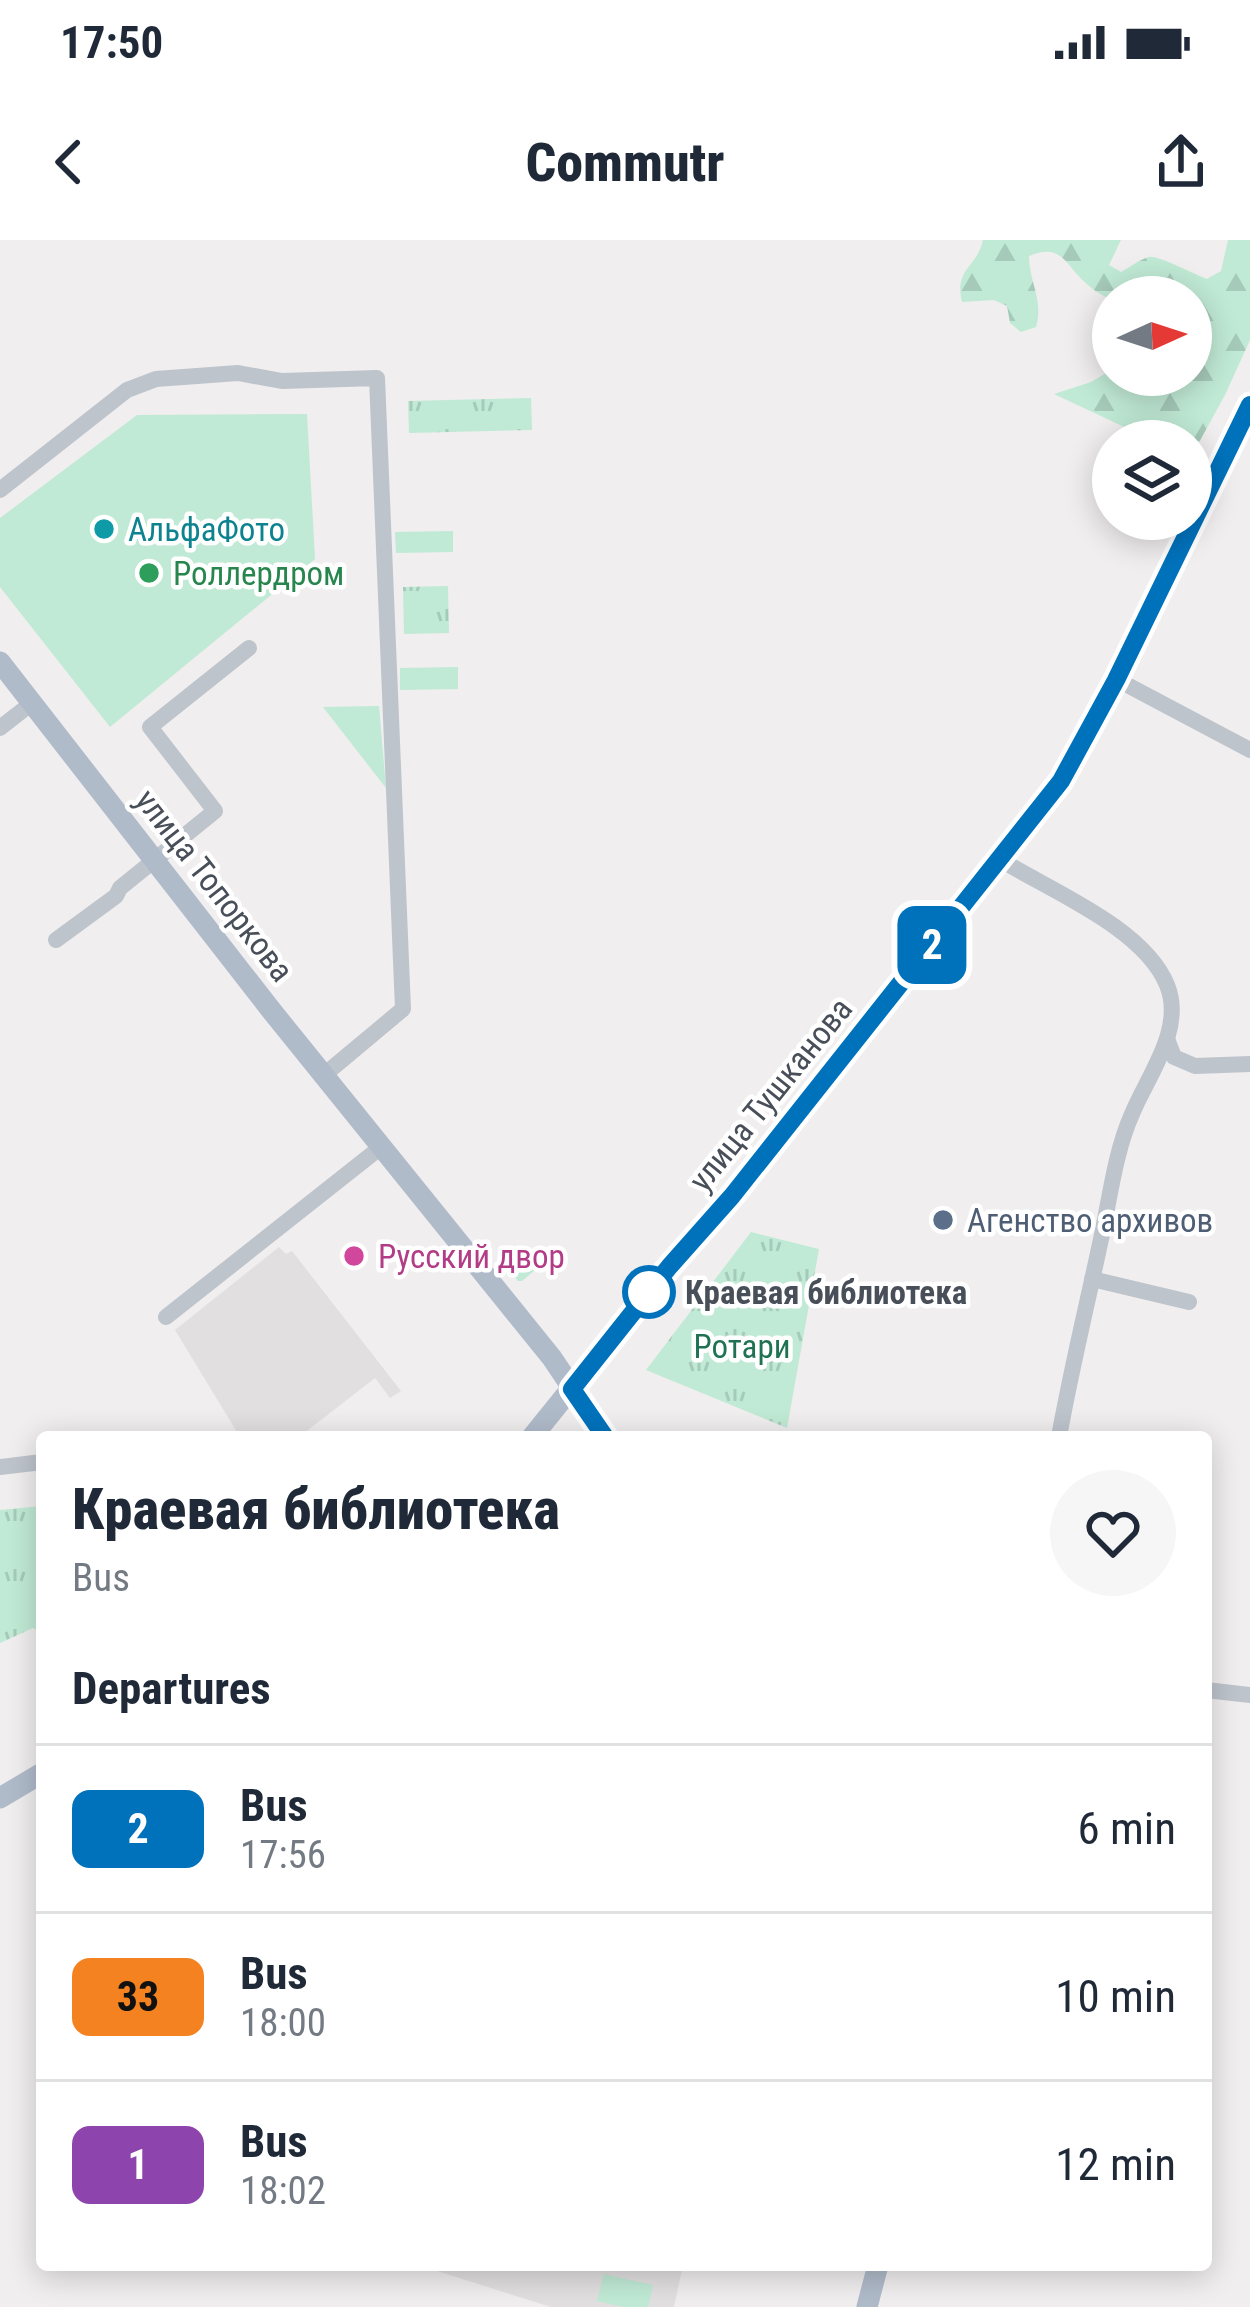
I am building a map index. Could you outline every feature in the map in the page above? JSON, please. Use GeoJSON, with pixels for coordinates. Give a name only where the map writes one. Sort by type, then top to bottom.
{"type":"FeatureCollection","features":[{"type":"Feature","properties":{"kind":"main road","name":"улица Тушканова"},"geometry":{"type":"LineString","coordinates":[[537,1431],[732,1196],[1061,781],[1116,680],[1250,405]]}},
{"type":"Feature","properties":{"kind":"main road","name":"улица Топоркова"},"geometry":{"type":"LineString","coordinates":[[0,662],[543,1347],[601,1431]]}},
{"type":"Feature","properties":{"kind":"main road"},"geometry":{"type":"LineString","coordinates":[[867,2307],[876,2271]]}},
{"type":"Feature","properties":{"kind":"street"},"geometry":{"type":"LineString","coordinates":[[0,490],[128,390],[156,379],[238,374],[282,381],[377,378],[403,1009],[324,1075]]}},
{"type":"Feature","properties":{"kind":"street"},"geometry":{"type":"LineString","coordinates":[[56,940],[116,896],[215,811],[150,727],[249,648]]}},
{"type":"Feature","properties":{"kind":"street"},"geometry":{"type":"LineString","coordinates":[[1116,680],[1250,750]]}},
{"type":"Feature","properties":{"kind":"street"},"geometry":{"type":"LineString","coordinates":[[0,728],[32,703]]}},
{"type":"Feature","properties":{"kind":"street"},"geometry":{"type":"LineString","coordinates":[[1000,860],[1118,928],[1148,956],[1171,998],[1167,1039],[1129,1120],[1060,1431]]}},
{"type":"Feature","properties":{"kind":"street"},"geometry":{"type":"LineString","coordinates":[[1167,1039],[1174,1057],[1192,1066],[1250,1064]]}},
{"type":"Feature","properties":{"kind":"street"},"geometry":{"type":"LineString","coordinates":[[166,1317],[381,1147]]}},
{"type":"Feature","properties":{"kind":"street"},"geometry":{"type":"LineString","coordinates":[[1091,1279],[1189,1302]]}},
{"type":"Feature","properties":{"kind":"street"},"geometry":{"type":"LineString","coordinates":[[0,1467],[36,1463]]}},
{"type":"Feature","properties":{"kind":"street"},"geometry":{"type":"LineString","coordinates":[[1212,1691],[1250,1695]]}},
{"type":"Feature","properties":{"kind":"shaded area"},"geometry":{"type":"Polygon","coordinates":[[[279,1247],[286,1254],[292,1251],[401,1391],[390,1398],[375,1378],[307,1431],[236,1431],[175,1330],[279,1247]]]}},
{"type":"Feature","properties":{"kind":"shaded area"},"geometry":{"type":"Polygon","coordinates":[[[437,2271],[682,2271],[674,2307],[551,2307],[437,2271]]]}},
{"type":"Feature","properties":{"kind":"green space"},"geometry":{"type":"Polygon","coordinates":[[[983,240],[1121,240],[1109,265],[1121,272],[1154,257],[1200,276],[1092,276],[1092,288],[1062,258],[1040,252],[1029,256],[1038,308],[1036,327],[1021,332],[1010,323],[1007,306],[994,300],[962,302],[961,282],[983,240]]]}},
{"type":"Feature","properties":{"kind":"green space"},"geometry":{"type":"Polygon","coordinates":[[[1228,240],[1250,240],[1250,340],[1211,420],[1109,420],[1054,394],[1091,382],[1092,396],[1212,396],[1212,276],[1221,271],[1228,240]]]}},
{"type":"Feature","properties":{"kind":"green space"},"geometry":{"type":"Polygon","coordinates":[[[531,398],[532,430],[409,433],[408,401],[531,398]]]}},
{"type":"Feature","properties":{"kind":"green space","name":"Роллердром"},"geometry":{"type":"Polygon","coordinates":[[[307,414],[315,559],[110,727],[0,587],[0,518],[137,415],[307,414]]]}},
{"type":"Feature","properties":{"kind":"green space"},"geometry":{"type":"Polygon","coordinates":[[[453,531],[453,552],[396,553],[395,532],[453,531]]]}},
{"type":"Feature","properties":{"kind":"green space"},"geometry":{"type":"Polygon","coordinates":[[[448,586],[449,633],[404,634],[403,587],[448,586]]]}},
{"type":"Feature","properties":{"kind":"green space"},"geometry":{"type":"Polygon","coordinates":[[[458,667],[458,689],[400,690],[400,668],[458,667]]]}},
{"type":"Feature","properties":{"kind":"green space"},"geometry":{"type":"Polygon","coordinates":[[[379,706],[386,788],[323,707],[379,706]]]}},
{"type":"Feature","properties":{"kind":"green space","name":"Ротари"},"geometry":{"type":"Polygon","coordinates":[[[751,1232],[819,1249],[787,1428],[646,1370],[751,1232]]]}},
{"type":"Feature","properties":{"kind":"green space"},"geometry":{"type":"Polygon","coordinates":[[[515,1248],[535,1266],[522,1281],[503,1261],[515,1248]]]}},
{"type":"Feature","properties":{"kind":"green space"},"geometry":{"type":"Polygon","coordinates":[[[36,1507],[36,1630],[0,1643],[0,1510],[36,1507]]]}},
{"type":"Feature","properties":{"kind":"green space"},"geometry":{"type":"Polygon","coordinates":[[[604,2274],[653,2285],[648,2307],[597,2301],[604,2274]]]}},
{"type":"Feature","properties":{"kind":"bus line","name":"2"},"geometry":{"type":"LineString","coordinates":[[601,1431],[572,1389],[732,1196],[1061,781],[1116,680],[1250,405]]}},
{"type":"Feature","properties":{"kind":"place","name":"АльфаФото"},"geometry":{"type":"Point","coordinates":[104,529]}},
{"type":"Feature","properties":{"kind":"place","name":"Роллердром"},"geometry":{"type":"Point","coordinates":[149,573]}},
{"type":"Feature","properties":{"kind":"place","name":"Агенство архивов"},"geometry":{"type":"Point","coordinates":[943,1220]}},
{"type":"Feature","properties":{"kind":"place","name":"Русский двор"},"geometry":{"type":"Point","coordinates":[354,1256]}},
{"type":"Feature","properties":{"kind":"place","name":"Краевая библиотека"},"geometry":{"type":"Point","coordinates":[649,1292]}}]}
